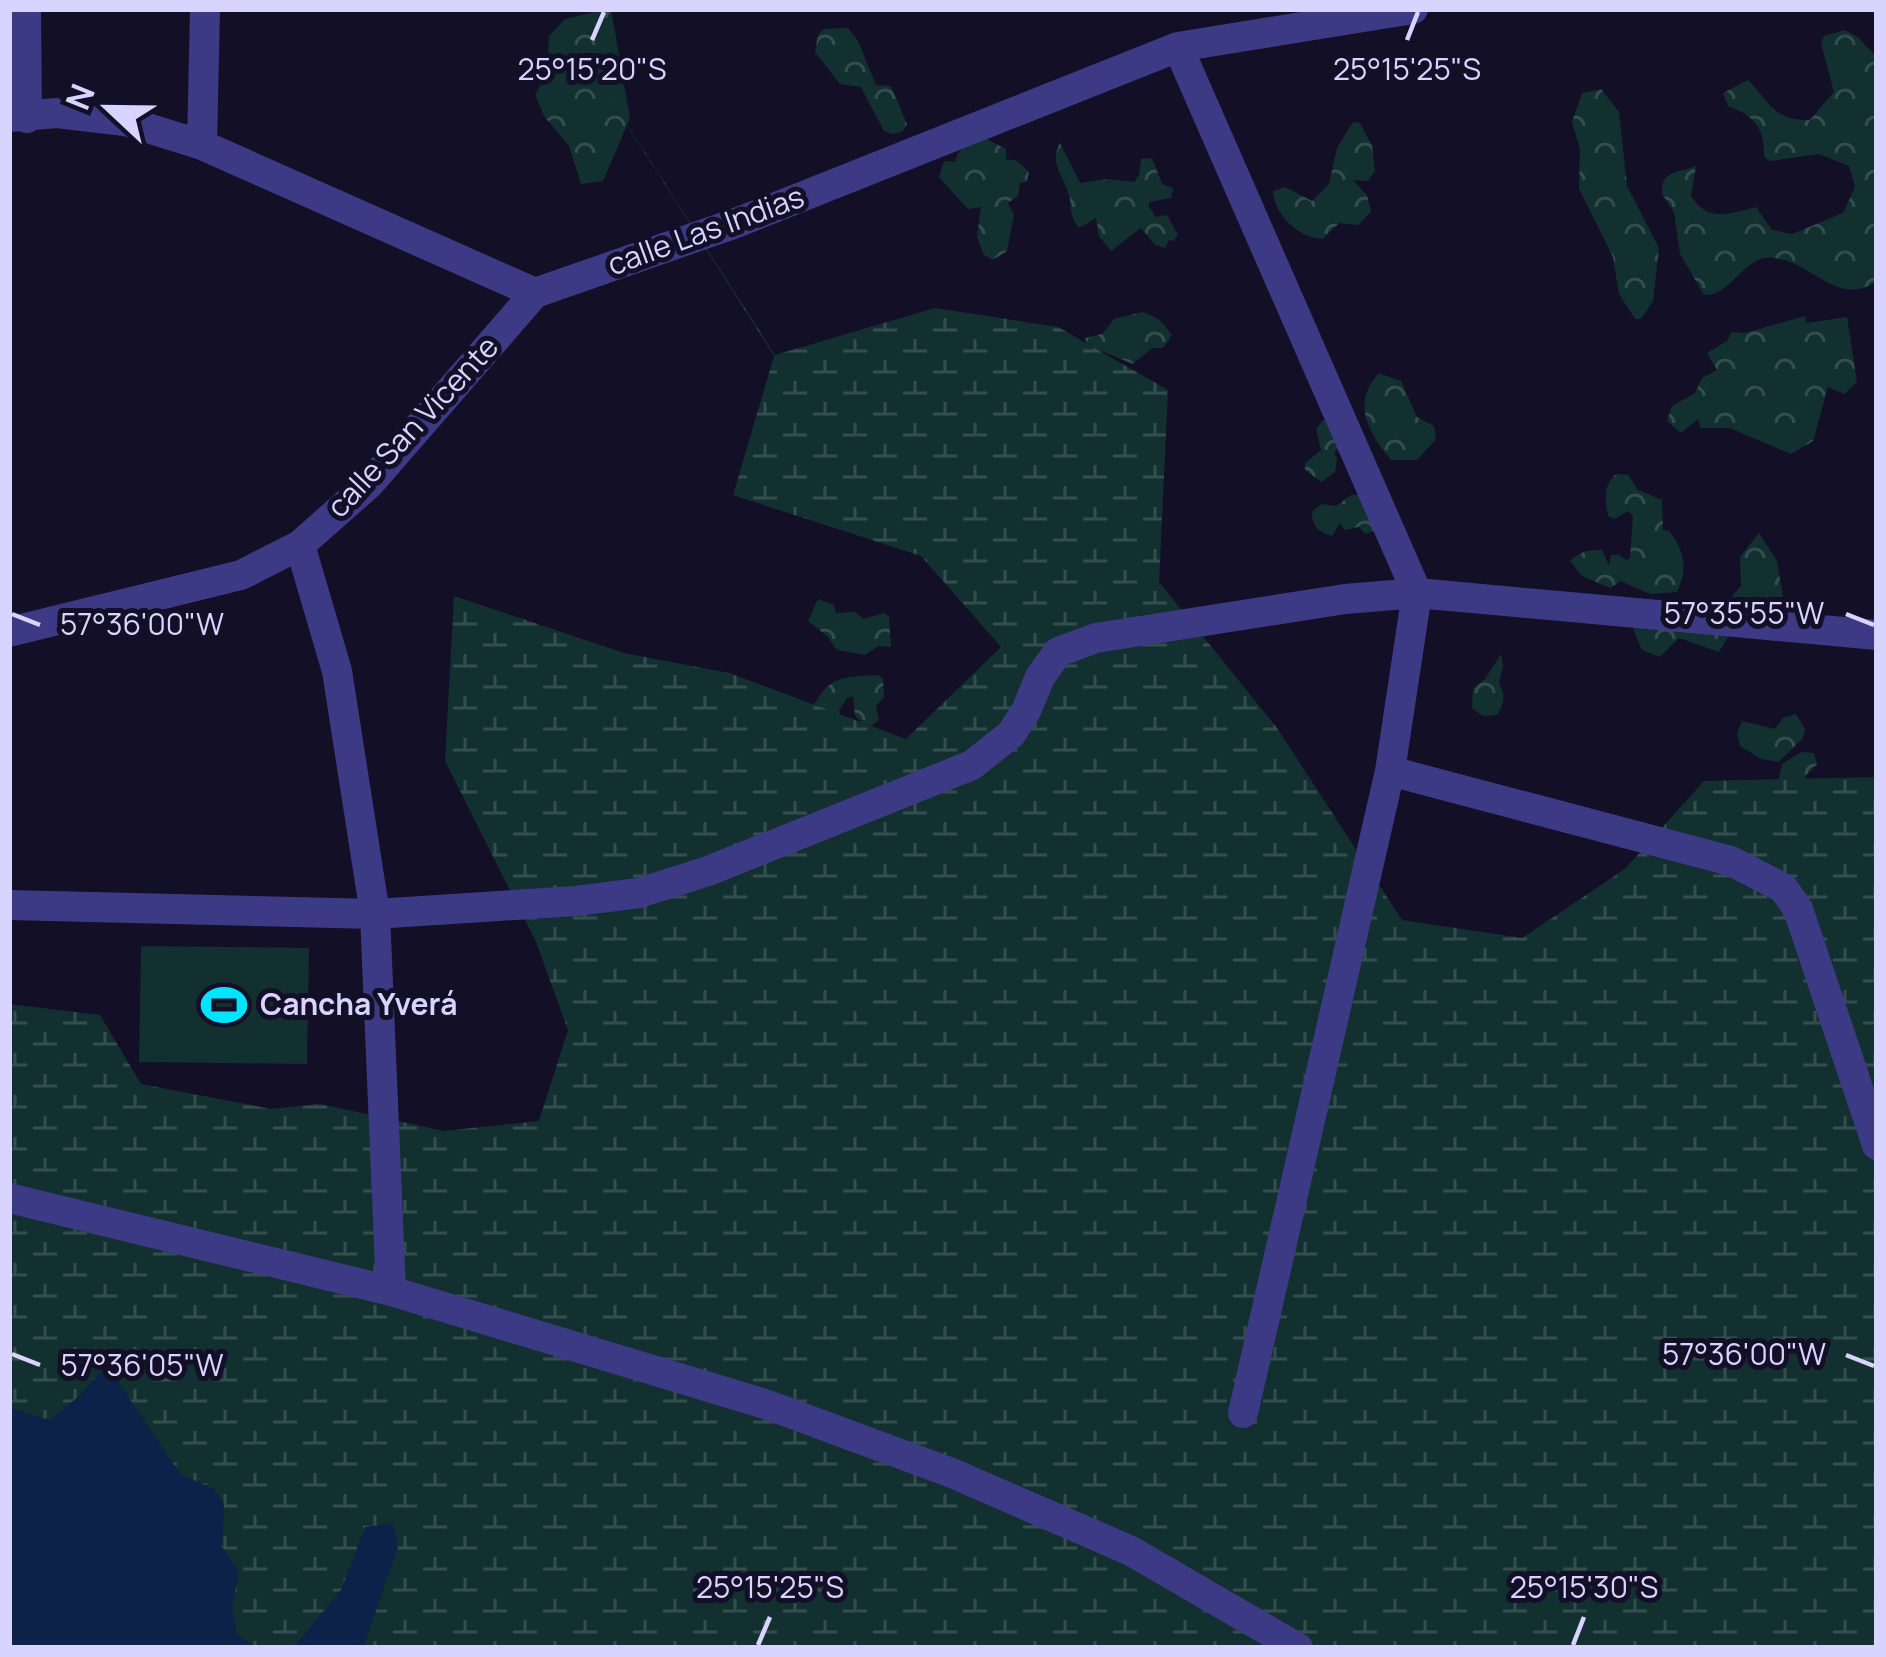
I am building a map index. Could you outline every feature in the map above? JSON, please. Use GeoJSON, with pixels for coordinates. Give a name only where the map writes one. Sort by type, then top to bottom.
{"type":"FeatureCollection","features":[{"type":"Feature","properties":{"kind":"street"},"geometry":{"type":"LineString","coordinates":[[26,9],[18,118],[56,112],[125,121],[202,145],[535,293]]}},
{"type":"Feature","properties":{"kind":"street"},"geometry":{"type":"LineString","coordinates":[[202,145],[205,9]]}},
{"type":"Feature","properties":{"kind":"street","name":"calle Las Indias"},"geometry":{"type":"LineString","coordinates":[[535,293],[736,223],[1178,47],[1366,12],[1412,9]]}},
{"type":"Feature","properties":{"kind":"street"},"geometry":{"type":"LineString","coordinates":[[1178,47],[1417,593],[1390,771],[1244,1413]]}},
{"type":"Feature","properties":{"kind":"street","name":"calle San Vicente"},"geometry":{"type":"LineString","coordinates":[[9,632],[241,575],[300,545],[370,482],[535,293]]}},
{"type":"Feature","properties":{"kind":"street"},"geometry":{"type":"LineString","coordinates":[[300,545],[337,670],[375,914],[391,1291]]}},
{"type":"Feature","properties":{"kind":"street"},"geometry":{"type":"LineString","coordinates":[[9,905],[375,914],[576,901],[639,892],[972,765],[1010,734],[1058,652],[1096,638],[1345,599],[1417,593],[1877,635]]}},
{"type":"Feature","properties":{"kind":"street"},"geometry":{"type":"LineString","coordinates":[[1390,771],[1731,861],[1783,888],[1798,909],[1877,1145]]}},
{"type":"Feature","properties":{"kind":"street"},"geometry":{"type":"LineString","coordinates":[[9,1198],[391,1291],[768,1405],[952,1473],[1131,1551],[1298,1648]]}},
{"type":"Feature","properties":{"kind":"green space"},"geometry":{"type":"Polygon","coordinates":[[[553,9],[775,355],[935,308],[1058,327],[1168,390],[1159,582],[1277,728],[1402,920],[1522,938],[1625,869],[1704,781],[1877,777],[1877,1648],[9,1648],[9,1004],[100,1015],[141,1084],[271,1109],[320,1104],[444,1131],[539,1121],[568,1030],[536,942],[445,761],[454,596],[624,653],[729,673],[906,739],[1001,647],[921,556],[733,495],[774,356],[553,9]]]}},
{"type":"Feature","properties":{"kind":"green space"},"geometry":{"type":"Polygon","coordinates":[[[591,9],[611,9],[630,118],[603,181],[581,184],[569,146],[544,116],[535,95],[547,73],[549,36],[565,19],[591,13],[591,9]]]}},
{"type":"Feature","properties":{"kind":"green space"},"geometry":{"type":"Polygon","coordinates":[[[848,28],[876,85],[891,86],[907,124],[902,132],[884,131],[861,87],[840,84],[815,52],[824,29],[848,28]]]}},
{"type":"Feature","properties":{"kind":"green space"},"geometry":{"type":"Polygon","coordinates":[[[1844,30],[1858,37],[1877,58],[1877,281],[1850,290],[1789,262],[1764,258],[1723,289],[1704,295],[1680,254],[1674,212],[1662,194],[1664,180],[1696,166],[1691,196],[1705,210],[1729,214],[1756,207],[1772,230],[1792,234],[1843,213],[1855,187],[1849,166],[1819,154],[1769,161],[1756,124],[1728,106],[1723,93],[1748,80],[1779,113],[1810,120],[1834,92],[1821,43],[1824,36],[1844,30]]]}},
{"type":"Feature","properties":{"kind":"green space"},"geometry":{"type":"Polygon","coordinates":[[[1601,89],[1619,112],[1627,186],[1659,248],[1653,301],[1641,319],[1635,319],[1619,294],[1613,257],[1579,189],[1580,150],[1572,122],[1582,93],[1601,89]]]}},
{"type":"Feature","properties":{"kind":"green space"},"geometry":{"type":"Polygon","coordinates":[[[1353,122],[1360,123],[1372,145],[1375,171],[1368,181],[1353,180],[1367,195],[1371,212],[1358,225],[1339,223],[1323,239],[1314,238],[1283,216],[1273,191],[1285,187],[1312,201],[1329,184],[1337,148],[1353,122]]]}},
{"type":"Feature","properties":{"kind":"green space"},"geometry":{"type":"Polygon","coordinates":[[[985,138],[1006,149],[1006,159],[1017,161],[1029,172],[1018,196],[1008,203],[1014,215],[1007,251],[993,260],[984,255],[977,237],[981,207],[968,209],[939,177],[944,161],[955,162],[966,145],[985,138]]]}},
{"type":"Feature","properties":{"kind":"green space"},"geometry":{"type":"Polygon","coordinates":[[[1060,143],[1080,183],[1134,182],[1141,159],[1152,158],[1162,184],[1173,188],[1171,198],[1149,202],[1149,207],[1156,217],[1167,215],[1178,235],[1165,248],[1155,245],[1141,228],[1111,251],[1099,236],[1096,218],[1079,228],[1057,165],[1060,143]]]}},
{"type":"Feature","properties":{"kind":"green space"},"geometry":{"type":"Polygon","coordinates":[[[1142,312],[1160,320],[1172,335],[1163,348],[1152,348],[1133,364],[1099,350],[1090,354],[1085,338],[1102,334],[1114,319],[1142,312]]]}},
{"type":"Feature","properties":{"kind":"green space"},"geometry":{"type":"Polygon","coordinates":[[[1805,316],[1807,323],[1847,317],[1857,382],[1844,394],[1828,387],[1813,441],[1791,454],[1730,428],[1701,428],[1698,419],[1681,433],[1667,421],[1672,406],[1695,393],[1702,378],[1717,370],[1707,353],[1727,341],[1732,332],[1745,333],[1805,316]]]}},
{"type":"Feature","properties":{"kind":"green space"},"geometry":{"type":"Polygon","coordinates":[[[1379,373],[1401,381],[1417,417],[1434,426],[1436,439],[1417,460],[1391,460],[1370,428],[1364,406],[1379,373]]]}},
{"type":"Feature","properties":{"kind":"green space"},"geometry":{"type":"Polygon","coordinates":[[[1323,420],[1329,421],[1343,442],[1334,453],[1335,472],[1321,482],[1305,470],[1305,463],[1321,450],[1316,429],[1323,420]]]}},
{"type":"Feature","properties":{"kind":"green space"},"geometry":{"type":"Polygon","coordinates":[[[1616,474],[1628,475],[1638,490],[1662,500],[1663,530],[1674,538],[1683,560],[1677,592],[1650,594],[1621,581],[1610,588],[1582,576],[1570,561],[1597,550],[1602,550],[1609,566],[1611,555],[1630,558],[1633,516],[1628,511],[1614,519],[1607,510],[1607,488],[1616,474]]]}},
{"type":"Feature","properties":{"kind":"green space"},"geometry":{"type":"Polygon","coordinates":[[[1351,495],[1363,495],[1375,531],[1345,530],[1340,523],[1332,536],[1317,528],[1312,512],[1321,504],[1336,506],[1351,495]]]}},
{"type":"Feature","properties":{"kind":"green space"},"geometry":{"type":"Polygon","coordinates":[[[1759,533],[1777,561],[1784,602],[1768,619],[1741,616],[1730,599],[1741,586],[1740,557],[1759,533]]]}},
{"type":"Feature","properties":{"kind":"green space"},"geometry":{"type":"Polygon","coordinates":[[[818,599],[834,605],[836,613],[855,612],[863,619],[889,616],[891,647],[878,646],[865,655],[837,650],[808,621],[818,599]]]}},
{"type":"Feature","properties":{"kind":"green space"},"geometry":{"type":"Polygon","coordinates":[[[1632,626],[1724,631],[1728,637],[1719,652],[1679,638],[1660,657],[1642,650],[1632,626]]]}},
{"type":"Feature","properties":{"kind":"green space"},"geometry":{"type":"Polygon","coordinates":[[[1501,654],[1503,703],[1497,715],[1483,716],[1472,708],[1473,689],[1501,654]]]}},
{"type":"Feature","properties":{"kind":"green space"},"geometry":{"type":"Polygon","coordinates":[[[883,678],[884,697],[876,706],[879,720],[867,729],[855,715],[853,696],[839,711],[842,726],[808,719],[833,683],[883,678]]]}},
{"type":"Feature","properties":{"kind":"green space"},"geometry":{"type":"Polygon","coordinates":[[[1796,714],[1805,729],[1803,738],[1779,762],[1761,759],[1740,746],[1737,733],[1742,721],[1775,729],[1783,718],[1796,714]]]}},
{"type":"Feature","properties":{"kind":"green space"},"geometry":{"type":"Polygon","coordinates":[[[1801,752],[1814,753],[1817,764],[1796,787],[1769,786],[1779,778],[1782,764],[1801,752]]]}},
{"type":"Feature","properties":{"kind":"green space","name":"Cancha Yverá"},"geometry":{"type":"Polygon","coordinates":[[[141,946],[309,948],[307,1064],[139,1062],[141,946]]]}},
{"type":"Feature","properties":{"kind":"water"},"geometry":{"type":"Polygon","coordinates":[[[107,1365],[181,1475],[213,1488],[224,1504],[222,1547],[239,1572],[232,1607],[237,1634],[255,1648],[9,1648],[9,1408],[50,1420],[107,1365]]]}},
{"type":"Feature","properties":{"kind":"water"},"geometry":{"type":"Polygon","coordinates":[[[393,1523],[398,1547],[363,1648],[293,1648],[341,1590],[365,1527],[393,1523]]]}},
{"type":"Feature","properties":{"kind":"place","name":"Cancha Yverá"},"geometry":{"type":"Point","coordinates":[224,1005]}}]}
